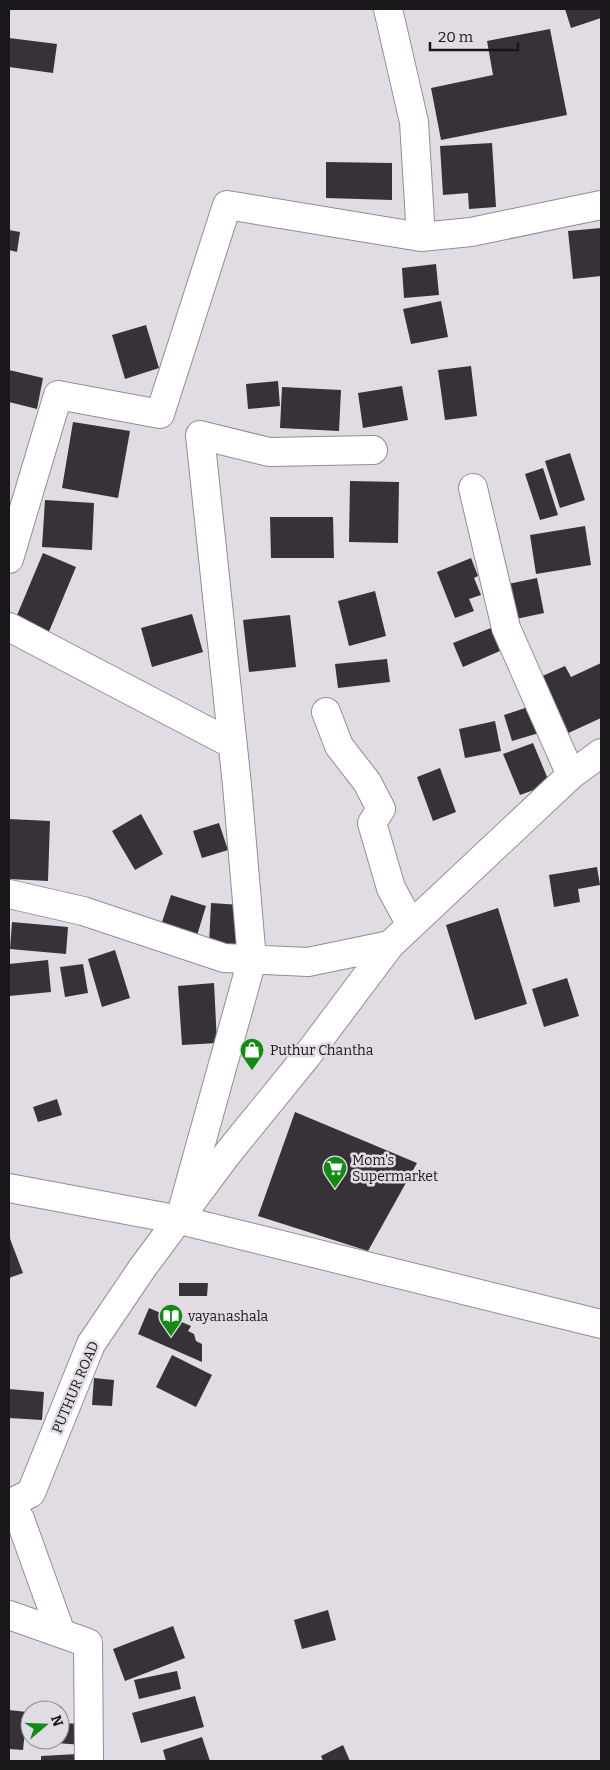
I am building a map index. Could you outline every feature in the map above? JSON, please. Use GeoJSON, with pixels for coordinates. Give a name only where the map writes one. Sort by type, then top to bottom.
{"type":"FeatureCollection","features":[{"type":"Feature","properties":{"kind":"street"},"geometry":{"type":"LineString","coordinates":[[388,9],[414,122],[421,237]]}},
{"type":"Feature","properties":{"kind":"street"},"geometry":{"type":"LineString","coordinates":[[9,559],[58,395],[160,414],[227,205],[421,237],[470,232],[601,205]]}},
{"type":"Feature","properties":{"kind":"street"},"geometry":{"type":"LineString","coordinates":[[180,1220],[252,960],[200,436],[270,452],[373,450]]}},
{"type":"Feature","properties":{"kind":"street"},"geometry":{"type":"LineString","coordinates":[[472,488],[506,628],[571,775]]}},
{"type":"Feature","properties":{"kind":"street"},"geometry":{"type":"LineString","coordinates":[[9,627],[232,744]]}},
{"type":"Feature","properties":{"kind":"street"},"geometry":{"type":"LineString","coordinates":[[326,712],[339,746],[367,782],[381,809],[372,823],[391,888],[411,925]]}},
{"type":"Feature","properties":{"kind":"street","name":"PUTHUR ROAD"},"geometry":{"type":"LineString","coordinates":[[9,1548],[20,1505],[91,1344],[143,1267],[180,1220],[228,1152],[306,1057],[390,944],[571,775],[601,752]]}},
{"type":"Feature","properties":{"kind":"street"},"geometry":{"type":"LineString","coordinates":[[9,894],[83,911],[224,958],[308,962],[390,944]]}},
{"type":"Feature","properties":{"kind":"street"},"geometry":{"type":"LineString","coordinates":[[9,1188],[180,1220],[601,1324]]}},
{"type":"Feature","properties":{"kind":"street"},"geometry":{"type":"LineString","coordinates":[[20,1505],[61,1634]]}},
{"type":"Feature","properties":{"kind":"street"},"geometry":{"type":"LineString","coordinates":[[9,1615],[88,1643],[89,1761]]}},
{"type":"Feature","properties":{"kind":"building"},"geometry":{"type":"Polygon","coordinates":[[[565,9],[601,9],[601,18],[571,28],[565,9]]]}},
{"type":"Feature","properties":{"kind":"building"},"geometry":{"type":"Polygon","coordinates":[[[550,29],[567,115],[441,140],[431,88],[493,75],[487,41],[550,29]]]}},
{"type":"Feature","properties":{"kind":"building"},"geometry":{"type":"Polygon","coordinates":[[[9,38],[57,44],[53,73],[9,67],[9,38]]]}},
{"type":"Feature","properties":{"kind":"building"},"geometry":{"type":"Polygon","coordinates":[[[492,143],[496,207],[469,209],[468,193],[443,195],[440,146],[492,143]]]}},
{"type":"Feature","properties":{"kind":"building"},"geometry":{"type":"Polygon","coordinates":[[[326,162],[392,163],[392,200],[326,198],[326,162]]]}},
{"type":"Feature","properties":{"kind":"building"},"geometry":{"type":"Polygon","coordinates":[[[601,228],[601,276],[573,279],[568,231],[601,228]]]}},
{"type":"Feature","properties":{"kind":"building"},"geometry":{"type":"Polygon","coordinates":[[[9,230],[20,232],[17,252],[9,250],[9,230]]]}},
{"type":"Feature","properties":{"kind":"building"},"geometry":{"type":"Polygon","coordinates":[[[436,264],[439,295],[404,298],[402,268],[436,264]]]}},
{"type":"Feature","properties":{"kind":"building"},"geometry":{"type":"Polygon","coordinates":[[[441,301],[448,337],[411,344],[403,309],[441,301]]]}},
{"type":"Feature","properties":{"kind":"building"},"geometry":{"type":"Polygon","coordinates":[[[146,325],[159,368],[125,379],[112,335],[146,325]]]}},
{"type":"Feature","properties":{"kind":"building"},"geometry":{"type":"Polygon","coordinates":[[[471,366],[477,416],[445,420],[438,370],[471,366]]]}},
{"type":"Feature","properties":{"kind":"building"},"geometry":{"type":"Polygon","coordinates":[[[9,370],[43,378],[37,409],[9,402],[9,370]]]}},
{"type":"Feature","properties":{"kind":"building"},"geometry":{"type":"Polygon","coordinates":[[[278,381],[280,406],[248,409],[246,384],[278,381]]]}},
{"type":"Feature","properties":{"kind":"building"},"geometry":{"type":"Polygon","coordinates":[[[402,386],[408,420],[363,428],[358,393],[402,386]]]}},
{"type":"Feature","properties":{"kind":"building"},"geometry":{"type":"Polygon","coordinates":[[[282,387],[341,390],[339,431],[280,428],[282,387]]]}},
{"type":"Feature","properties":{"kind":"building"},"geometry":{"type":"Polygon","coordinates":[[[73,422],[130,431],[118,498],[62,488],[73,422]]]}},
{"type":"Feature","properties":{"kind":"building"},"geometry":{"type":"Polygon","coordinates":[[[570,453],[585,500],[560,508],[545,461],[570,453]]]}},
{"type":"Feature","properties":{"kind":"building"},"geometry":{"type":"Polygon","coordinates":[[[543,468],[558,515],[540,520],[525,474],[543,468]]]}},
{"type":"Feature","properties":{"kind":"building"},"geometry":{"type":"Polygon","coordinates":[[[350,481],[399,482],[398,543],[349,542],[350,481]]]}},
{"type":"Feature","properties":{"kind":"building"},"geometry":{"type":"Polygon","coordinates":[[[45,500],[94,503],[92,550],[42,547],[45,500]]]}},
{"type":"Feature","properties":{"kind":"building"},"geometry":{"type":"Polygon","coordinates":[[[270,517],[333,517],[334,558],[271,558],[270,517]]]}},
{"type":"Feature","properties":{"kind":"building"},"geometry":{"type":"Polygon","coordinates":[[[585,526],[591,565],[536,574],[530,535],[585,526]]]}},
{"type":"Feature","properties":{"kind":"building"},"geometry":{"type":"Polygon","coordinates":[[[43,553],[76,567],[48,634],[15,620],[43,553]]]}},
{"type":"Feature","properties":{"kind":"building"},"geometry":{"type":"Polygon","coordinates":[[[471,558],[478,576],[474,578],[481,595],[469,599],[474,611],[455,618],[437,572],[471,558]]]}},
{"type":"Feature","properties":{"kind":"building"},"geometry":{"type":"Polygon","coordinates":[[[537,578],[544,613],[516,619],[508,584],[537,578]]]}},
{"type":"Feature","properties":{"kind":"building"},"geometry":{"type":"Polygon","coordinates":[[[375,591],[386,636],[349,646],[338,601],[375,591]]]}},
{"type":"Feature","properties":{"kind":"building"},"geometry":{"type":"Polygon","coordinates":[[[192,614],[203,652],[152,667],[141,628],[192,614]]]}},
{"type":"Feature","properties":{"kind":"building"},"geometry":{"type":"Polygon","coordinates":[[[290,615],[296,667],[249,672],[243,620],[290,615]]]}},
{"type":"Feature","properties":{"kind":"building"},"geometry":{"type":"Polygon","coordinates":[[[491,628],[500,651],[463,667],[453,643],[491,628]]]}},
{"type":"Feature","properties":{"kind":"building"},"geometry":{"type":"Polygon","coordinates":[[[387,659],[390,682],[338,688],[335,664],[387,659]]]}},
{"type":"Feature","properties":{"kind":"building"},"geometry":{"type":"Polygon","coordinates":[[[601,663],[601,718],[564,735],[538,678],[565,666],[571,677],[601,663]]]}},
{"type":"Feature","properties":{"kind":"building"},"geometry":{"type":"Polygon","coordinates":[[[531,706],[539,733],[512,741],[504,715],[531,706]]]}},
{"type":"Feature","properties":{"kind":"building"},"geometry":{"type":"Polygon","coordinates":[[[495,721],[501,751],[465,758],[459,729],[495,721]]]}},
{"type":"Feature","properties":{"kind":"building"},"geometry":{"type":"Polygon","coordinates":[[[533,743],[550,784],[520,795],[503,754],[533,743]]]}},
{"type":"Feature","properties":{"kind":"building"},"geometry":{"type":"Polygon","coordinates":[[[440,768],[456,812],[433,821],[417,777],[440,768]]]}},
{"type":"Feature","properties":{"kind":"building"},"geometry":{"type":"Polygon","coordinates":[[[141,814],[163,854],[135,870],[112,831],[141,814]]]}},
{"type":"Feature","properties":{"kind":"building"},"geometry":{"type":"Polygon","coordinates":[[[9,819],[50,821],[48,881],[9,879],[9,819]]]}},
{"type":"Feature","properties":{"kind":"building"},"geometry":{"type":"Polygon","coordinates":[[[219,823],[228,850],[202,858],[193,831],[219,823]]]}},
{"type":"Feature","properties":{"kind":"building"},"geometry":{"type":"Polygon","coordinates":[[[597,867],[600,885],[578,889],[580,902],[554,907],[549,875],[597,867]]]}},
{"type":"Feature","properties":{"kind":"building"},"geometry":{"type":"Polygon","coordinates":[[[171,895],[206,906],[195,942],[159,931],[171,895]]]}},
{"type":"Feature","properties":{"kind":"building"},"geometry":{"type":"Polygon","coordinates":[[[211,903],[241,905],[239,947],[209,945],[211,903]]]}},
{"type":"Feature","properties":{"kind":"building"},"geometry":{"type":"Polygon","coordinates":[[[498,908],[527,1004],[475,1020],[446,925],[498,908]]]}},
{"type":"Feature","properties":{"kind":"building"},"geometry":{"type":"Polygon","coordinates":[[[12,922],[68,927],[66,954],[10,949],[12,922]]]}},
{"type":"Feature","properties":{"kind":"building"},"geometry":{"type":"Polygon","coordinates":[[[115,950],[130,998],[102,1007],[88,959],[115,950]]]}},
{"type":"Feature","properties":{"kind":"building"},"geometry":{"type":"Polygon","coordinates":[[[48,960],[51,992],[9,996],[9,964],[48,960]]]}},
{"type":"Feature","properties":{"kind":"building"},"geometry":{"type":"Polygon","coordinates":[[[83,964],[88,993],[65,997],[60,967],[83,964]]]}},
{"type":"Feature","properties":{"kind":"building"},"geometry":{"type":"Polygon","coordinates":[[[567,978],[579,1016],[544,1027],[532,989],[567,978]]]}},
{"type":"Feature","properties":{"kind":"building"},"geometry":{"type":"Polygon","coordinates":[[[214,983],[217,1043],[182,1045],[178,986],[214,983]]]}},
{"type":"Feature","properties":{"kind":"building"},"geometry":{"type":"Polygon","coordinates":[[[57,1099],[62,1115],[38,1122],[33,1107],[57,1099]]]}},
{"type":"Feature","properties":{"kind":"building","name":"Mom's Supermarket"},"geometry":{"type":"Polygon","coordinates":[[[295,1112],[417,1163],[368,1251],[258,1216],[295,1112]]]}},
{"type":"Feature","properties":{"kind":"building"},"geometry":{"type":"Polygon","coordinates":[[[9,1236],[23,1273],[9,1278],[9,1236]]]}},
{"type":"Feature","properties":{"kind":"building"},"geometry":{"type":"Polygon","coordinates":[[[179,1283],[208,1283],[207,1296],[179,1296],[179,1283]]]}},
{"type":"Feature","properties":{"kind":"building","name":"vayanashala"},"geometry":{"type":"Polygon","coordinates":[[[149,1308],[191,1326],[188,1331],[194,1334],[196,1341],[202,1344],[202,1362],[138,1334],[149,1308]]]}},
{"type":"Feature","properties":{"kind":"building"},"geometry":{"type":"Polygon","coordinates":[[[172,1355],[212,1375],[196,1407],[156,1387],[172,1355]]]}},
{"type":"Feature","properties":{"kind":"building"},"geometry":{"type":"Polygon","coordinates":[[[94,1378],[114,1380],[112,1406],[92,1405],[94,1378]]]}},
{"type":"Feature","properties":{"kind":"building"},"geometry":{"type":"Polygon","coordinates":[[[9,1389],[44,1392],[42,1420],[9,1418],[9,1389]]]}},
{"type":"Feature","properties":{"kind":"building"},"geometry":{"type":"Polygon","coordinates":[[[328,1610],[336,1640],[302,1649],[294,1620],[328,1610]]]}},
{"type":"Feature","properties":{"kind":"building"},"geometry":{"type":"Polygon","coordinates":[[[173,1626],[185,1658],[125,1681],[113,1649],[173,1626]]]}},
{"type":"Feature","properties":{"kind":"building"},"geometry":{"type":"Polygon","coordinates":[[[177,1671],[181,1689],[139,1699],[134,1680],[177,1671]]]}},
{"type":"Feature","properties":{"kind":"building"},"geometry":{"type":"Polygon","coordinates":[[[195,1696],[204,1727],[141,1743],[132,1713],[195,1696]]]}},
{"type":"Feature","properties":{"kind":"building"},"geometry":{"type":"Polygon","coordinates":[[[9,1710],[20,1711],[20,1750],[9,1749],[9,1710]]]}},
{"type":"Feature","properties":{"kind":"building"},"geometry":{"type":"Polygon","coordinates":[[[70,1723],[83,1724],[83,1745],[70,1744],[70,1723]]]}},
{"type":"Feature","properties":{"kind":"building"},"geometry":{"type":"Polygon","coordinates":[[[202,1737],[210,1761],[166,1761],[163,1750],[202,1737]]]}},
{"type":"Feature","properties":{"kind":"building"},"geometry":{"type":"Polygon","coordinates":[[[343,1745],[350,1761],[323,1761],[321,1756],[343,1745]]]}},
{"type":"Feature","properties":{"kind":"building"},"geometry":{"type":"Polygon","coordinates":[[[78,1754],[78,1761],[41,1761],[41,1756],[78,1754]]]}},
{"type":"Feature","properties":{"kind":"place","name":"Puthur Chantha"},"geometry":{"type":"Point","coordinates":[252,1071]}},
{"type":"Feature","properties":{"kind":"place","name":"Mom's Supermarket"},"geometry":{"type":"Point","coordinates":[335,1189]}},
{"type":"Feature","properties":{"kind":"place","name":"vayanashala"},"geometry":{"type":"Point","coordinates":[171,1337]}}]}
